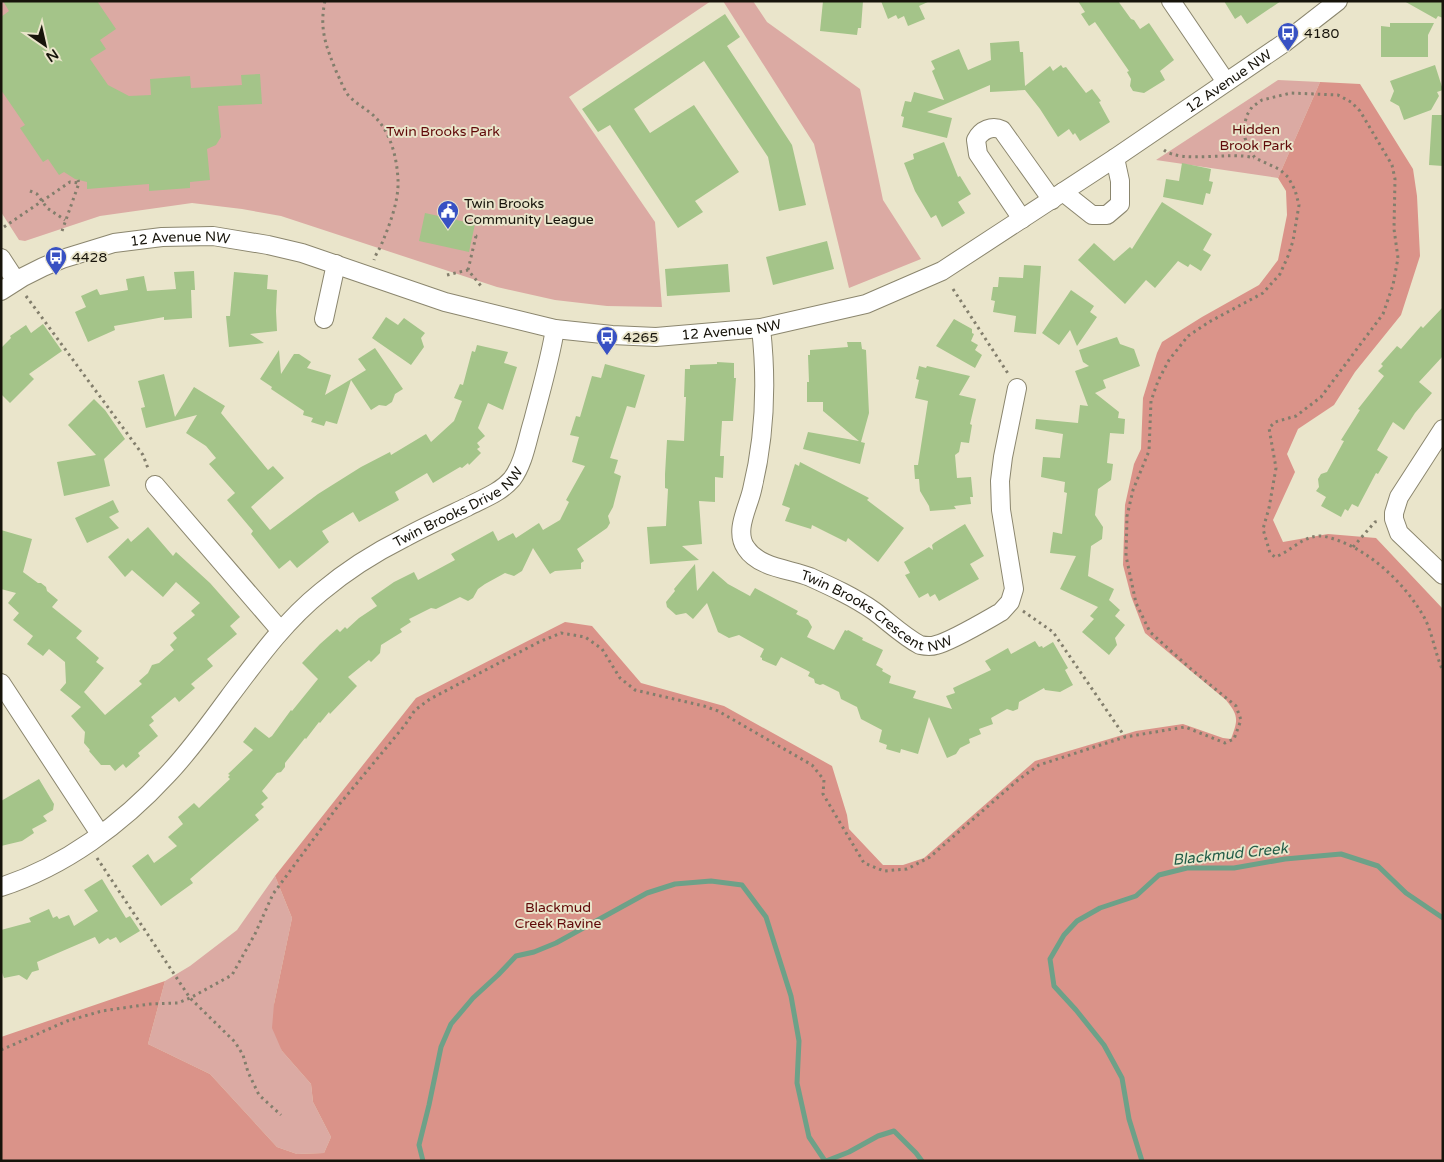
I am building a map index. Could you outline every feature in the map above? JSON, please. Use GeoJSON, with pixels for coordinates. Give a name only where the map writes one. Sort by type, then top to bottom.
{"type":"FeatureCollection","features":[{"type":"Feature","properties":{"kind":"street"},"geometry":{"type":"LineString","coordinates":[[1171,1],[1226,82]]}},
{"type":"Feature","properties":{"kind":"street","name":"12 Avenue NW"},"geometry":{"type":"LineString","coordinates":[[1,291],[21,288],[43,267],[89,250],[135,239],[212,236],[268,245],[336,264],[445,302],[555,329],[656,337],[761,328],[866,304],[942,271],[1115,158],[1284,42],[1338,1]]}},
{"type":"Feature","properties":{"kind":"street"},"geometry":{"type":"LineString","coordinates":[[1022,219],[978,154],[976,140],[982,132],[992,128],[1002,130],[1057,196],[1092,215],[1107,216],[1120,204],[1120,181],[1115,158]]}},
{"type":"Feature","properties":{"kind":"street"},"geometry":{"type":"LineString","coordinates":[[1,258],[21,288]]}},
{"type":"Feature","properties":{"kind":"street"},"geometry":{"type":"LineString","coordinates":[[324,319],[336,264]]}},
{"type":"Feature","properties":{"kind":"street","name":"Twin Brooks Crescent NW"},"geometry":{"type":"LineString","coordinates":[[761,328],[764,364],[764,423],[752,491],[741,531],[742,541],[746,549],[754,557],[762,561],[802,574],[849,596],[872,610],[911,640],[928,646],[937,645],[994,616],[1007,607],[1010,602]]}},
{"type":"Feature","properties":{"kind":"street","name":"Twin Brooks Drive NW"},"geometry":{"type":"LineString","coordinates":[[1,887],[41,871],[64,858],[100,834],[148,796],[169,774],[280,630],[318,593],[357,564],[380,550],[497,492],[513,478],[522,458],[552,351],[555,329]]}},
{"type":"Feature","properties":{"kind":"street"},"geometry":{"type":"LineString","coordinates":[[1010,602],[1013,596],[1014,580],[1001,510],[1000,481],[1017,388]]}},
{"type":"Feature","properties":{"kind":"street"},"geometry":{"type":"LineString","coordinates":[[1443,429],[1399,497],[1394,513],[1399,533],[1443,576]]}},
{"type":"Feature","properties":{"kind":"street"},"geometry":{"type":"LineString","coordinates":[[155,485],[280,630]]}},
{"type":"Feature","properties":{"kind":"street"},"geometry":{"type":"LineString","coordinates":[[1,683],[100,834]]}},
{"type":"Feature","properties":{"kind":"path"},"geometry":{"type":"LineString","coordinates":[[325,1],[322,14],[324,42],[344,89],[350,97],[375,117],[381,125],[392,145],[396,164],[398,182],[395,205],[382,244],[374,260]]}},
{"type":"Feature","properties":{"kind":"path"},"geometry":{"type":"LineString","coordinates":[[1255,158],[1245,138],[1244,126],[1247,115],[1252,107],[1262,100],[1291,93],[1338,95],[1351,102],[1364,116],[1389,159],[1393,172],[1394,229],[1398,258],[1386,308],[1316,402],[1296,416],[1275,422],[1269,428],[1276,468],[1263,529],[1272,556],[1279,556],[1302,541],[1320,536],[1353,547],[1381,565],[1410,597],[1427,624],[1443,671]]}},
{"type":"Feature","properties":{"kind":"path"},"geometry":{"type":"LineString","coordinates":[[1,1050],[67,1020],[102,1011],[150,1004],[178,1003],[232,975],[255,934],[273,894],[338,806],[405,725],[415,710],[430,698],[539,642],[561,633],[585,637],[602,649],[620,678],[635,690],[711,708],[812,765],[824,780],[823,794],[864,863],[884,871],[907,869],[930,857],[1018,780],[1039,765],[1125,737],[1185,727],[1225,743],[1234,739],[1241,720],[1236,706],[1191,670],[1150,632],[1136,603],[1126,556],[1127,516],[1133,490],[1149,451],[1151,401],[1168,360],[1188,336],[1209,322],[1263,293],[1280,274],[1288,256],[1299,205],[1295,190],[1288,178],[1279,168],[1271,164],[1255,158],[1190,156],[1169,154],[1164,150]]}},
{"type":"Feature","properties":{"kind":"path"},"geometry":{"type":"LineString","coordinates":[[4,227],[70,182],[78,181],[62,231]]}},
{"type":"Feature","properties":{"kind":"path"},"geometry":{"type":"LineString","coordinates":[[30,191],[37,194],[48,208],[65,220]]}},
{"type":"Feature","properties":{"kind":"path"},"geometry":{"type":"LineString","coordinates":[[468,270],[476,236],[473,236]]}},
{"type":"Feature","properties":{"kind":"path"},"geometry":{"type":"LineString","coordinates":[[448,275],[468,270]]}},
{"type":"Feature","properties":{"kind":"path"},"geometry":{"type":"LineString","coordinates":[[468,270],[481,286]]}},
{"type":"Feature","properties":{"kind":"path"},"geometry":{"type":"LineString","coordinates":[[21,288],[143,455],[155,485]]}},
{"type":"Feature","properties":{"kind":"path"},"geometry":{"type":"LineString","coordinates":[[953,289],[1017,388]]}},
{"type":"Feature","properties":{"kind":"path"},"geometry":{"type":"LineString","coordinates":[[1353,547],[1376,522],[1394,519]]}},
{"type":"Feature","properties":{"kind":"path"},"geometry":{"type":"LineString","coordinates":[[1010,602],[1053,632],[1125,737]]}},
{"type":"Feature","properties":{"kind":"path"},"geometry":{"type":"LineString","coordinates":[[95,855],[190,998],[236,1042],[259,1095],[281,1115]]}},
{"type":"Feature","properties":{"kind":"green space","name":"Twin Brooks Park"},"geometry":{"type":"Polygon","coordinates":[[[1,1],[711,1],[569,97],[655,222],[662,307],[607,306],[555,300],[497,287],[281,216],[192,203],[100,216],[25,241],[19,240],[1,212],[1,1]]]}},
{"type":"Feature","properties":{"kind":"green space"},"geometry":{"type":"Polygon","coordinates":[[[723,1],[753,1],[767,22],[860,89],[883,200],[921,259],[849,288],[814,144],[723,1]]]}},
{"type":"Feature","properties":{"kind":"green space","name":"Hidden Brook Park"},"geometry":{"type":"Polygon","coordinates":[[[1278,80],[1320,82],[1278,178],[1156,160],[1278,80]]]}},
{"type":"Feature","properties":{"kind":"green space","name":"Blackmud Creek Ravine"},"geometry":{"type":"Polygon","coordinates":[[[1320,82],[1360,84],[1413,169],[1417,196],[1420,256],[1401,315],[1355,372],[1334,405],[1298,429],[1287,454],[1295,472],[1273,520],[1283,542],[1328,534],[1376,538],[1443,609],[1443,1161],[1,1161],[1,1037],[165,981],[148,1044],[210,1074],[277,1147],[297,1154],[324,1153],[331,1137],[313,1102],[311,1084],[282,1051],[272,1028],[274,1004],[292,918],[275,876],[416,698],[565,622],[592,626],[641,683],[724,706],[832,766],[847,815],[849,829],[883,865],[903,865],[924,858],[1035,761],[1136,731],[1183,724],[1231,739],[1236,718],[1226,700],[1145,633],[1131,596],[1123,565],[1125,505],[1134,464],[1141,449],[1143,398],[1162,342],[1259,285],[1278,260],[1287,215],[1286,191],[1278,178],[1320,82]]]}},
{"type":"Feature","properties":{"kind":"green space"},"geometry":{"type":"Polygon","coordinates":[[[275,876],[292,918],[274,1004],[282,1051],[311,1084],[313,1102],[331,1137],[324,1153],[297,1154],[277,1147],[210,1074],[148,1044],[165,981],[190,966],[237,930],[275,876]]]}},
{"type":"Feature","properties":{"kind":"building"},"geometry":{"type":"Polygon","coordinates":[[[3,1],[97,1],[116,29],[100,40],[106,49],[90,59],[108,85],[129,96],[151,95],[150,79],[190,76],[191,88],[242,85],[241,75],[260,74],[262,104],[218,106],[221,137],[216,145],[207,149],[210,180],[190,182],[190,188],[149,191],[149,184],[87,189],[87,182],[75,179],[64,172],[59,175],[48,159],[43,162],[20,128],[25,125],[1,90],[1,17],[9,11],[3,1]]]}},
{"type":"Feature","properties":{"kind":"building"},"geometry":{"type":"Polygon","coordinates":[[[823,1],[863,1],[861,28],[858,28],[857,35],[820,31],[823,1]]]}},
{"type":"Feature","properties":{"kind":"building"},"geometry":{"type":"Polygon","coordinates":[[[881,1],[930,1],[919,6],[925,19],[908,26],[904,16],[898,19],[896,15],[888,19],[881,1]]]}},
{"type":"Feature","properties":{"kind":"building"},"geometry":{"type":"Polygon","coordinates":[[[1078,1],[1118,1],[1140,29],[1149,23],[1174,60],[1160,71],[1165,80],[1144,93],[1133,91],[1130,86],[1131,79],[1127,72],[1129,71],[1095,22],[1089,26],[1081,14],[1085,12],[1078,1]]]}},
{"type":"Feature","properties":{"kind":"building"},"geometry":{"type":"Polygon","coordinates":[[[1224,1],[1281,1],[1247,24],[1241,15],[1235,19],[1224,1]]]}},
{"type":"Feature","properties":{"kind":"building"},"geometry":{"type":"Polygon","coordinates":[[[1404,1],[1443,1],[1443,18],[1438,16],[1436,19],[1404,1]]]}},
{"type":"Feature","properties":{"kind":"building"},"geometry":{"type":"Polygon","coordinates":[[[725,14],[740,37],[727,46],[792,145],[806,205],[779,211],[768,157],[704,61],[634,109],[650,133],[694,105],[739,172],[695,201],[703,212],[678,228],[610,125],[598,132],[582,109],[725,14]]]}},
{"type":"Feature","properties":{"kind":"building"},"geometry":{"type":"Polygon","coordinates":[[[1390,23],[1434,23],[1428,35],[1428,57],[1381,57],[1381,26],[1390,27],[1390,23]]]}},
{"type":"Feature","properties":{"kind":"building"},"geometry":{"type":"Polygon","coordinates":[[[1019,41],[1020,52],[1023,52],[1025,86],[1050,66],[1053,71],[1061,65],[1063,68],[1066,67],[1086,93],[1092,89],[1101,101],[1099,102],[1110,122],[1080,141],[1075,133],[1073,135],[1069,129],[1058,137],[1025,90],[990,92],[990,85],[927,112],[952,118],[947,138],[902,127],[904,117],[901,116],[905,101],[911,102],[914,92],[944,100],[932,71],[935,69],[931,61],[959,49],[968,70],[991,60],[990,43],[1019,41]]]}},
{"type":"Feature","properties":{"kind":"building"},"geometry":{"type":"Polygon","coordinates":[[[1435,65],[1443,90],[1437,92],[1439,96],[1431,110],[1404,120],[1399,106],[1390,101],[1394,91],[1390,81],[1435,65]]]}},
{"type":"Feature","properties":{"kind":"building"},"geometry":{"type":"Polygon","coordinates":[[[1432,115],[1443,115],[1443,166],[1429,165],[1432,115]]]}},
{"type":"Feature","properties":{"kind":"building"},"geometry":{"type":"Polygon","coordinates":[[[944,142],[958,177],[960,176],[971,194],[958,202],[965,213],[942,227],[936,215],[931,218],[915,191],[904,163],[914,159],[913,154],[944,142]]]}},
{"type":"Feature","properties":{"kind":"building"},"geometry":{"type":"Polygon","coordinates":[[[1182,163],[1211,169],[1209,181],[1213,182],[1210,194],[1206,193],[1203,205],[1163,197],[1166,179],[1179,181],[1182,163]]]}},
{"type":"Feature","properties":{"kind":"building"},"geometry":{"type":"Polygon","coordinates":[[[1162,202],[1212,234],[1203,250],[1211,255],[1201,271],[1190,264],[1188,267],[1178,261],[1155,288],[1146,280],[1125,304],[1078,260],[1094,243],[1114,261],[1130,247],[1132,249],[1162,202]]]}},
{"type":"Feature","properties":{"kind":"building","name":"Twin Brooks Community League"},"geometry":{"type":"Polygon","coordinates":[[[425,213],[475,224],[469,252],[419,241],[425,213]]]}},
{"type":"Feature","properties":{"kind":"building"},"geometry":{"type":"Polygon","coordinates":[[[827,241],[834,269],[773,285],[766,257],[827,241]]]}},
{"type":"Feature","properties":{"kind":"building"},"geometry":{"type":"Polygon","coordinates":[[[728,264],[730,292],[667,296],[665,269],[728,264]]]}},
{"type":"Feature","properties":{"kind":"building"},"geometry":{"type":"Polygon","coordinates":[[[1024,265],[1041,266],[1036,334],[1014,332],[1016,316],[993,312],[995,301],[991,300],[993,287],[998,287],[999,277],[1023,278],[1024,265]]]}},
{"type":"Feature","properties":{"kind":"building"},"geometry":{"type":"Polygon","coordinates":[[[194,271],[195,290],[191,290],[192,318],[164,320],[164,317],[114,326],[115,330],[88,342],[75,312],[86,307],[81,296],[97,289],[100,295],[128,290],[126,279],[144,276],[147,291],[176,289],[174,272],[194,271]]]}},
{"type":"Feature","properties":{"kind":"building"},"geometry":{"type":"Polygon","coordinates":[[[234,272],[268,275],[267,289],[277,290],[277,331],[250,334],[264,343],[229,347],[226,316],[230,316],[234,272]]]}},
{"type":"Feature","properties":{"kind":"building"},"geometry":{"type":"Polygon","coordinates":[[[1071,290],[1094,306],[1090,312],[1097,317],[1077,346],[1070,330],[1059,345],[1042,333],[1071,290]]]}},
{"type":"Feature","properties":{"kind":"building"},"geometry":{"type":"Polygon","coordinates":[[[1443,307],[1443,356],[1419,382],[1432,393],[1404,430],[1393,422],[1377,450],[1388,457],[1378,474],[1376,473],[1358,507],[1352,504],[1348,511],[1345,509],[1341,517],[1321,506],[1326,497],[1316,491],[1319,487],[1318,479],[1321,474],[1327,472],[1344,441],[1341,440],[1360,410],[1358,409],[1384,376],[1378,371],[1383,366],[1381,364],[1397,346],[1401,349],[1421,326],[1423,328],[1443,307]]]}},
{"type":"Feature","properties":{"kind":"building"},"geometry":{"type":"Polygon","coordinates":[[[386,317],[398,325],[404,318],[425,333],[421,338],[424,347],[411,365],[372,338],[386,317]]]}},
{"type":"Feature","properties":{"kind":"building"},"geometry":{"type":"Polygon","coordinates":[[[954,319],[972,329],[974,334],[971,341],[978,345],[975,350],[982,355],[975,368],[936,346],[954,319]]]}},
{"type":"Feature","properties":{"kind":"building"},"geometry":{"type":"Polygon","coordinates":[[[43,324],[62,351],[29,374],[34,379],[10,403],[1,394],[1,348],[11,338],[10,336],[26,325],[31,333],[43,324]]]}},
{"type":"Feature","properties":{"kind":"building"},"geometry":{"type":"Polygon","coordinates":[[[1117,337],[1120,344],[1134,349],[1140,366],[1103,380],[1106,388],[1095,393],[1119,412],[1118,418],[1125,419],[1124,434],[1110,433],[1107,463],[1113,464],[1111,480],[1098,489],[1095,515],[1103,527],[1102,539],[1091,546],[1088,576],[1114,589],[1109,600],[1120,610],[1115,616],[1125,625],[1115,638],[1117,645],[1109,655],[1082,632],[1094,619],[1090,616],[1098,607],[1060,589],[1076,556],[1050,553],[1053,532],[1062,534],[1067,493],[1064,492],[1065,482],[1041,477],[1043,457],[1060,458],[1063,434],[1035,429],[1036,419],[1078,423],[1080,405],[1088,406],[1075,371],[1089,366],[1083,362],[1079,350],[1117,337]]]}},
{"type":"Feature","properties":{"kind":"building"},"geometry":{"type":"Polygon","coordinates":[[[847,342],[861,342],[862,349],[866,350],[869,413],[861,442],[865,443],[860,464],[803,449],[808,432],[859,441],[823,411],[823,402],[807,402],[807,382],[809,382],[808,355],[810,355],[810,350],[848,347],[847,342]]]}},
{"type":"Feature","properties":{"kind":"building"},"geometry":{"type":"Polygon","coordinates":[[[477,345],[508,352],[504,363],[517,367],[503,410],[488,403],[478,428],[485,436],[477,443],[480,447],[477,449],[481,453],[469,465],[468,463],[462,468],[460,467],[433,483],[427,473],[395,492],[399,500],[359,522],[353,512],[322,531],[329,542],[297,568],[290,560],[279,569],[251,534],[253,531],[227,500],[235,493],[209,464],[216,458],[206,446],[186,433],[197,415],[146,428],[141,408],[145,407],[138,381],[164,374],[175,417],[194,387],[225,406],[221,413],[268,470],[273,466],[284,478],[251,507],[270,530],[318,494],[361,467],[390,452],[391,455],[426,434],[431,442],[454,421],[462,401],[454,398],[460,384],[463,385],[472,351],[475,352],[477,345]]]}},
{"type":"Feature","properties":{"kind":"building"},"geometry":{"type":"Polygon","coordinates":[[[375,348],[403,389],[395,394],[392,402],[386,406],[379,405],[371,410],[351,380],[337,424],[326,421],[324,426],[311,422],[313,418],[303,415],[304,411],[271,389],[272,387],[260,379],[279,350],[281,374],[294,354],[299,354],[311,362],[307,368],[331,375],[325,395],[366,370],[358,359],[375,348]]]}},
{"type":"Feature","properties":{"kind":"building"},"geometry":{"type":"Polygon","coordinates":[[[717,362],[734,363],[734,378],[736,378],[733,421],[722,421],[720,456],[724,456],[723,478],[715,477],[715,502],[699,501],[702,544],[682,546],[699,560],[650,564],[647,527],[666,526],[668,489],[665,488],[665,474],[667,440],[684,441],[685,369],[690,369],[690,365],[717,364],[717,362]]]}},
{"type":"Feature","properties":{"kind":"building"},"geometry":{"type":"Polygon","coordinates":[[[605,364],[645,375],[635,408],[627,406],[610,458],[618,460],[614,473],[621,476],[613,507],[608,516],[610,523],[607,528],[577,549],[584,561],[581,563],[581,569],[555,571],[550,574],[533,548],[522,571],[514,576],[505,573],[478,589],[473,598],[468,601],[460,597],[436,609],[431,608],[409,619],[411,622],[400,629],[402,632],[381,645],[380,653],[371,662],[369,660],[348,677],[357,686],[330,714],[329,712],[319,722],[285,763],[285,767],[281,772],[277,773],[262,791],[268,798],[261,804],[264,807],[255,815],[259,820],[190,879],[193,883],[161,906],[132,866],[148,854],[154,863],[177,846],[168,837],[183,824],[178,817],[194,803],[199,808],[230,779],[228,774],[253,750],[243,742],[255,727],[269,738],[272,736],[291,710],[318,679],[302,663],[320,644],[337,629],[340,632],[345,627],[347,629],[377,606],[371,598],[394,582],[414,572],[418,580],[455,560],[451,554],[493,531],[498,541],[513,533],[516,538],[539,523],[543,530],[560,520],[569,502],[566,500],[585,466],[572,462],[579,437],[570,435],[576,416],[580,417],[592,376],[601,378],[605,364]]]}},
{"type":"Feature","properties":{"kind":"building"},"geometry":{"type":"Polygon","coordinates":[[[919,366],[926,368],[927,366],[970,376],[959,395],[976,399],[970,424],[972,425],[969,443],[961,442],[959,452],[955,455],[957,478],[971,477],[973,497],[970,497],[971,504],[954,506],[956,509],[930,511],[920,491],[919,479],[915,479],[914,465],[918,465],[928,401],[915,398],[919,380],[916,379],[919,366]]]}},
{"type":"Feature","properties":{"kind":"building"},"geometry":{"type":"Polygon","coordinates":[[[94,399],[105,410],[125,439],[104,459],[110,486],[64,496],[57,462],[96,455],[68,425],[94,399]]]}},
{"type":"Feature","properties":{"kind":"building"},"geometry":{"type":"Polygon","coordinates":[[[800,462],[869,498],[867,500],[904,528],[878,562],[848,538],[846,542],[812,525],[811,529],[785,521],[790,508],[782,505],[795,464],[799,466],[800,462]]]}},
{"type":"Feature","properties":{"kind":"building"},"geometry":{"type":"Polygon","coordinates":[[[113,500],[119,512],[109,517],[119,528],[87,543],[75,518],[113,500]]]}},
{"type":"Feature","properties":{"kind":"building"},"geometry":{"type":"Polygon","coordinates":[[[965,524],[984,556],[970,564],[979,579],[939,601],[935,594],[930,597],[928,593],[919,598],[905,575],[910,573],[904,562],[929,547],[933,550],[932,545],[934,543],[965,524]]]}},
{"type":"Feature","properties":{"kind":"building"},"geometry":{"type":"Polygon","coordinates":[[[148,527],[173,556],[176,552],[210,583],[240,617],[230,626],[237,634],[207,659],[213,666],[191,684],[195,688],[179,702],[175,697],[151,717],[154,721],[149,725],[158,736],[138,753],[140,756],[126,768],[123,764],[115,771],[110,765],[101,765],[89,751],[84,743],[85,732],[71,716],[81,707],[60,690],[66,683],[65,662],[49,649],[43,656],[27,644],[33,636],[13,620],[19,613],[8,603],[16,593],[1,589],[1,530],[32,539],[23,572],[46,587],[47,591],[58,600],[52,607],[82,631],[76,638],[99,658],[96,662],[104,668],[84,692],[105,715],[142,684],[139,681],[148,673],[152,665],[159,663],[174,650],[170,645],[177,638],[173,633],[195,615],[191,611],[200,603],[176,582],[163,597],[132,570],[125,577],[108,557],[128,538],[131,542],[148,527]]]}},
{"type":"Feature","properties":{"kind":"building"},"geometry":{"type":"Polygon","coordinates":[[[695,564],[697,591],[713,571],[728,584],[750,596],[755,588],[798,611],[796,614],[808,620],[812,627],[807,637],[834,650],[845,630],[848,630],[863,638],[862,640],[883,650],[876,665],[891,676],[889,683],[916,691],[913,698],[952,709],[946,696],[955,693],[953,688],[991,670],[985,661],[1008,648],[1011,654],[1035,641],[1039,647],[1042,646],[1043,648],[1053,642],[1068,668],[1065,670],[1073,685],[1060,692],[1045,690],[1044,688],[1019,702],[1018,709],[1013,711],[1007,709],[991,718],[993,724],[979,729],[981,734],[969,739],[970,743],[960,748],[956,754],[947,758],[929,717],[918,754],[901,749],[900,753],[886,749],[887,745],[879,742],[882,730],[861,719],[857,707],[841,699],[839,692],[823,684],[815,683],[814,679],[808,676],[810,672],[781,657],[776,666],[762,660],[760,657],[764,649],[739,635],[729,638],[718,632],[707,603],[693,619],[686,613],[676,615],[667,607],[666,602],[675,591],[674,589],[695,564]]]}},
{"type":"Feature","properties":{"kind":"building"},"geometry":{"type":"Polygon","coordinates":[[[39,779],[54,804],[53,810],[43,816],[47,821],[32,829],[34,833],[22,841],[1,846],[1,801],[39,779]]]}},
{"type":"Feature","properties":{"kind":"building"},"geometry":{"type":"Polygon","coordinates":[[[102,879],[126,918],[130,916],[140,931],[120,943],[116,937],[110,940],[108,938],[99,944],[95,937],[37,962],[39,970],[32,972],[27,980],[19,975],[4,978],[1,970],[1,930],[31,922],[29,918],[49,909],[53,918],[57,916],[59,919],[69,915],[74,926],[98,911],[84,890],[102,879]]]}},
{"type":"Feature","properties":{"kind":"waterway","name":"Blackmud Creek"},"geometry":{"type":"LineString","coordinates":[[1142,1161],[1129,1119],[1122,1078],[1104,1045],[1054,986],[1050,959],[1064,935],[1077,921],[1100,908],[1136,896],[1159,875],[1187,868],[1234,868],[1285,859],[1341,854],[1378,866],[1406,893],[1443,918]]}},
{"type":"Feature","properties":{"kind":"waterway","name":"Blackmud Creek"},"geometry":{"type":"LineString","coordinates":[[423,1161],[419,1145],[441,1047],[451,1024],[473,998],[516,956],[534,952],[556,943],[647,893],[675,884],[711,881],[742,885],[766,917],[791,996],[799,1041],[797,1083],[809,1137],[825,1161]]}},
{"type":"Feature","properties":{"kind":"waterway","name":"Blackmud Creek"},"geometry":{"type":"LineString","coordinates":[[826,1161],[849,1152],[878,1136],[894,1131],[922,1161]]}},
{"type":"Feature","properties":{"kind":"place","name":"4180"},"geometry":{"type":"Point","coordinates":[1288,52]}},
{"type":"Feature","properties":{"kind":"place","name":"Twin Brooks Community League"},"geometry":{"type":"Point","coordinates":[448,230]}},
{"type":"Feature","properties":{"kind":"place","name":"4428"},"geometry":{"type":"Point","coordinates":[56,276]}},
{"type":"Feature","properties":{"kind":"place","name":"4265"},"geometry":{"type":"Point","coordinates":[607,356]}}]}
